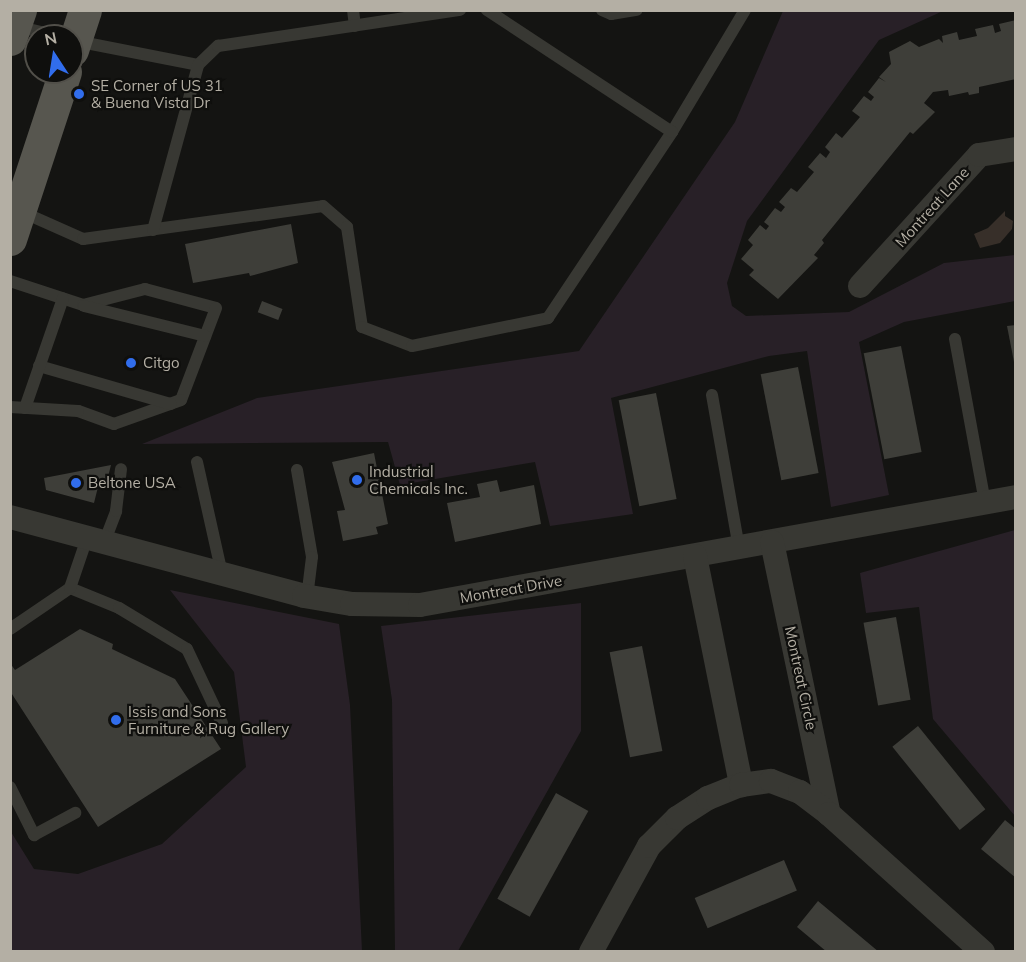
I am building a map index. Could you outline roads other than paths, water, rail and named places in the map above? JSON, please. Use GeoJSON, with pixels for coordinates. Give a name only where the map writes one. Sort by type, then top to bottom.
{"type":"FeatureCollection","features":[{"type":"Feature","properties":{"kind":"main road"},"geometry":{"type":"LineString","coordinates":[[15,225],[61,84]]}},
{"type":"Feature","properties":{"kind":"street","name":"Montreat Lane"},"geometry":{"type":"LineString","coordinates":[[860,286],[979,155],[1016,149]]}},
{"type":"Feature","properties":{"kind":"street","name":"Montreat Drive"},"geometry":{"type":"LineString","coordinates":[[10,518],[307,596],[352,604],[420,605],[1016,497]]}},
{"type":"Feature","properties":{"kind":"street","name":"Montreat Circle"},"geometry":{"type":"LineString","coordinates":[[772,542],[829,814]]}},
{"type":"Feature","properties":{"kind":"street"},"geometry":{"type":"LineString","coordinates":[[695,556],[741,785]]}},
{"type":"Feature","properties":{"kind":"street"},"geometry":{"type":"LineString","coordinates":[[591,951],[649,846],[677,818],[708,798],[741,785],[771,782],[800,792],[829,814],[984,951]]}},
{"type":"Feature","properties":{"kind":"lane"},"geometry":{"type":"LineString","coordinates":[[352,10],[355,26]]}},
{"type":"Feature","properties":{"kind":"lane"},"geometry":{"type":"LineString","coordinates":[[153,230],[198,65],[218,46],[460,10]]}},
{"type":"Feature","properties":{"kind":"lane"},"geometry":{"type":"LineString","coordinates":[[487,10],[672,132]]}},
{"type":"Feature","properties":{"kind":"lane"},"geometry":{"type":"LineString","coordinates":[[602,10],[611,14],[637,10]]}},
{"type":"Feature","properties":{"kind":"lane"},"geometry":{"type":"LineString","coordinates":[[15,225],[84,239],[323,206],[347,227],[362,327],[412,346],[548,318],[672,132],[745,10]]}},
{"type":"Feature","properties":{"kind":"lane"},"geometry":{"type":"LineString","coordinates":[[84,38],[198,65]]}},
{"type":"Feature","properties":{"kind":"lane"},"geometry":{"type":"LineString","coordinates":[[10,281],[83,305],[206,336]]}},
{"type":"Feature","properties":{"kind":"lane"},"geometry":{"type":"LineString","coordinates":[[10,408],[78,411],[114,424],[181,400],[216,308],[145,290],[83,305]]}},
{"type":"Feature","properties":{"kind":"lane"},"geometry":{"type":"LineString","coordinates":[[26,408],[63,298]]}},
{"type":"Feature","properties":{"kind":"lane"},"geometry":{"type":"LineString","coordinates":[[955,339],[985,503]]}},
{"type":"Feature","properties":{"kind":"lane"},"geometry":{"type":"LineString","coordinates":[[39,366],[171,404]]}},
{"type":"Feature","properties":{"kind":"lane"},"geometry":{"type":"LineString","coordinates":[[712,395],[739,548]]}},
{"type":"Feature","properties":{"kind":"lane"},"geometry":{"type":"LineString","coordinates":[[197,462],[222,574]]}},
{"type":"Feature","properties":{"kind":"lane"},"geometry":{"type":"LineString","coordinates":[[10,629],[70,588],[95,540],[116,511],[121,470]]}},
{"type":"Feature","properties":{"kind":"lane"},"geometry":{"type":"LineString","coordinates":[[297,470],[312,557],[307,596]]}},
{"type":"Feature","properties":{"kind":"lane"},"geometry":{"type":"LineString","coordinates":[[70,588],[119,608],[187,649],[222,723]]}},
{"type":"Feature","properties":{"kind":"lane"},"geometry":{"type":"LineString","coordinates":[[10,787],[34,835],[75,813]]}},
{"type":"Feature","properties":{"kind":"place","name":"SE Corner of US 31 & Buena Vista Dr"},"geometry":{"type":"Point","coordinates":[79,94]}},
{"type":"Feature","properties":{"kind":"place","name":"Citgo"},"geometry":{"type":"Point","coordinates":[131,363]}},
{"type":"Feature","properties":{"kind":"place","name":"Industrial Chemicals Inc."},"geometry":{"type":"Point","coordinates":[357,480]}},
{"type":"Feature","properties":{"kind":"place","name":"Beltone USA"},"geometry":{"type":"Point","coordinates":[76,483]}},
{"type":"Feature","properties":{"kind":"place","name":"Issis and Sons Furniture & Rug Gallery"},"geometry":{"type":"Point","coordinates":[116,720]}}]}
